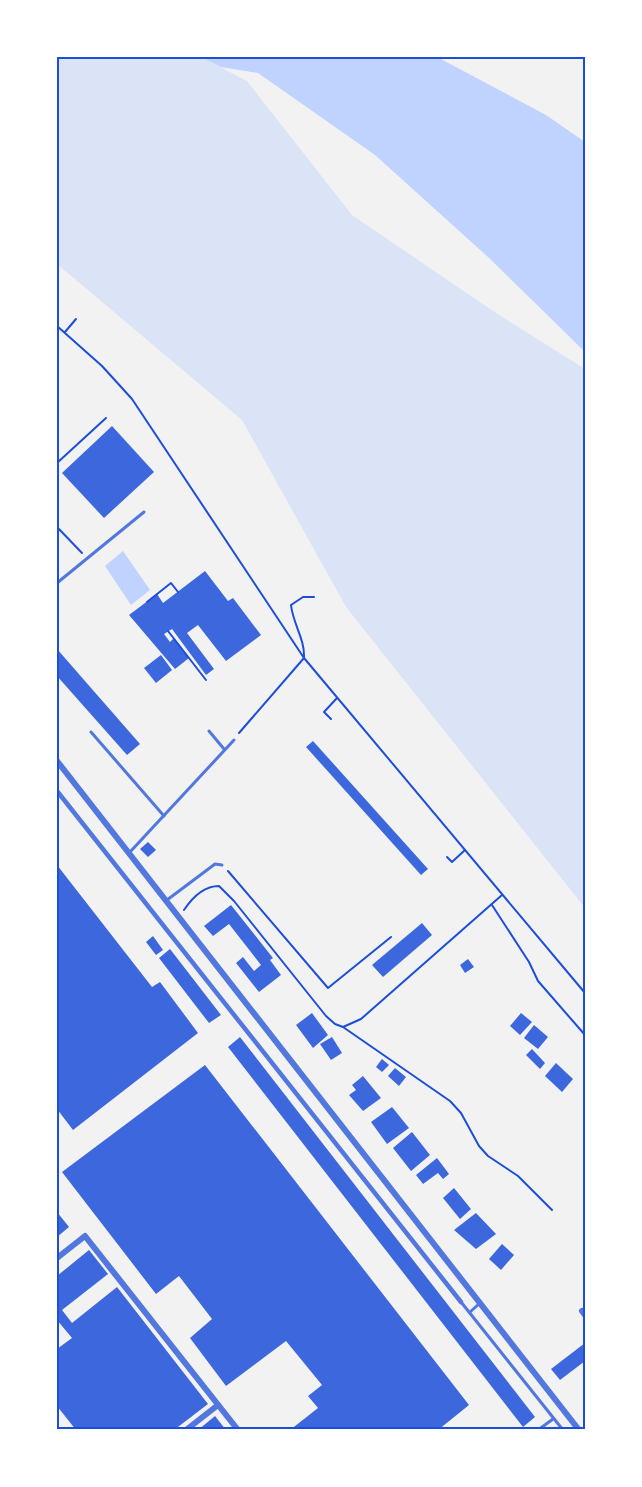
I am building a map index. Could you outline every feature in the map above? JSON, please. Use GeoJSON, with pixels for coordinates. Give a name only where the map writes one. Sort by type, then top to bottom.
{"type":"FeatureCollection","features":[{"type":"Feature","properties":{"kind":"street"},"geometry":{"type":"LineString","coordinates":[[57,761],[579,1430]]}},
{"type":"Feature","properties":{"kind":"street"},"geometry":{"type":"LineString","coordinates":[[57,791],[461,1302]]}},
{"type":"Feature","properties":{"kind":"street"},"geometry":{"type":"LineString","coordinates":[[57,1258],[85,1236],[238,1430]]}},
{"type":"Feature","properties":{"kind":"street"},"geometry":{"type":"LineString","coordinates":[[186,1430],[218,1405]]}},
{"type":"Feature","properties":{"kind":"lane"},"geometry":{"type":"LineString","coordinates":[[57,583],[144,512]]}},
{"type":"Feature","properties":{"kind":"lane"},"geometry":{"type":"LineString","coordinates":[[209,730],[224,750]]}},
{"type":"Feature","properties":{"kind":"lane"},"geometry":{"type":"LineString","coordinates":[[91,732],[164,816]]}},
{"type":"Feature","properties":{"kind":"lane"},"geometry":{"type":"LineString","coordinates":[[129,854],[234,740]]}},
{"type":"Feature","properties":{"kind":"lane"},"geometry":{"type":"LineString","coordinates":[[166,901],[215,864],[222,865]]}},
{"type":"Feature","properties":{"kind":"lane"},"geometry":{"type":"LineString","coordinates":[[461,1302],[562,1430]]}},
{"type":"Feature","properties":{"kind":"lane"},"geometry":{"type":"LineString","coordinates":[[469,1312],[480,1303]]}},
{"type":"Feature","properties":{"kind":"lane"},"geometry":{"type":"LineString","coordinates":[[538,1430],[553,1419]]}},
{"type":"Feature","properties":{"kind":"lane"},"geometry":{"type":"LineString","coordinates":[[477,1430],[496,1430]]}},
{"type":"Feature","properties":{"kind":"path"},"geometry":{"type":"LineString","coordinates":[[65,332],[76,319]]}},
{"type":"Feature","properties":{"kind":"path"},"geometry":{"type":"LineString","coordinates":[[57,326],[102,366],[132,399],[304,658],[585,993]]}},
{"type":"Feature","properties":{"kind":"path"},"geometry":{"type":"LineString","coordinates":[[57,464],[106,418]]}},
{"type":"Feature","properties":{"kind":"path"},"geometry":{"type":"LineString","coordinates":[[57,527],[87,559]]}},
{"type":"Feature","properties":{"kind":"path"},"geometry":{"type":"LineString","coordinates":[[147,602],[171,583],[178,592]]}},
{"type":"Feature","properties":{"kind":"path"},"geometry":{"type":"LineString","coordinates":[[234,740],[304,658],[305,648],[291,605],[303,597],[314,597]]}},
{"type":"Feature","properties":{"kind":"path"},"geometry":{"type":"LineString","coordinates":[[168,631],[206,680]]}},
{"type":"Feature","properties":{"kind":"path"},"geometry":{"type":"LineString","coordinates":[[331,718],[324,712],[337,698]]}},
{"type":"Feature","properties":{"kind":"path"},"geometry":{"type":"LineString","coordinates":[[447,856],[452,862],[465,850]]}},
{"type":"Feature","properties":{"kind":"path"},"geometry":{"type":"LineString","coordinates":[[222,865],[328,988],[391,937]]}},
{"type":"Feature","properties":{"kind":"path"},"geometry":{"type":"LineString","coordinates":[[179,917],[201,891],[211,886],[219,886],[234,901],[326,1016],[450,1101],[461,1113],[479,1146],[488,1156],[518,1176],[552,1210]]}},
{"type":"Feature","properties":{"kind":"path"},"geometry":{"type":"LineString","coordinates":[[343,1027],[361,1019],[502,895]]}},
{"type":"Feature","properties":{"kind":"path"},"geometry":{"type":"LineString","coordinates":[[492,905],[529,962],[538,981],[585,1035]]}},
{"type":"Feature","properties":{"kind":"shaded area"},"geometry":{"type":"Polygon","coordinates":[[[57,57],[201,57],[247,81],[352,215],[496,313],[585,369],[585,908],[346,607],[242,420],[57,264],[57,57]]]}},
{"type":"Feature","properties":{"kind":"water"},"geometry":{"type":"Polygon","coordinates":[[[201,57],[437,57],[546,115],[585,142],[585,352],[488,257],[375,155],[258,73],[221,67],[201,57]]]}},
{"type":"Feature","properties":{"kind":"water"},"geometry":{"type":"Polygon","coordinates":[[[123,551],[150,590],[131,605],[105,566],[123,551]]]}},
{"type":"Feature","properties":{"kind":"building"},"geometry":{"type":"Polygon","coordinates":[[[112,426],[154,472],[104,518],[62,473],[112,426]]]}},
{"type":"Feature","properties":{"kind":"building"},"geometry":{"type":"Polygon","coordinates":[[[205,571],[228,601],[233,598],[261,635],[226,661],[198,625],[187,633],[214,669],[206,675],[172,629],[164,634],[170,642],[174,638],[189,658],[175,669],[129,615],[157,594],[163,603],[205,571]]]}},
{"type":"Feature","properties":{"kind":"building"},"geometry":{"type":"Polygon","coordinates":[[[57,649],[140,744],[127,755],[57,676],[57,649]]]}},
{"type":"Feature","properties":{"kind":"building"},"geometry":{"type":"Polygon","coordinates":[[[161,655],[172,670],[156,683],[144,668],[161,655]]]}},
{"type":"Feature","properties":{"kind":"building"},"geometry":{"type":"Polygon","coordinates":[[[313,741],[428,869],[421,875],[306,747],[313,741]]]}},
{"type":"Feature","properties":{"kind":"building"},"geometry":{"type":"Polygon","coordinates":[[[148,842],[156,850],[148,857],[140,849],[148,842]]]}},
{"type":"Feature","properties":{"kind":"building"},"geometry":{"type":"Polygon","coordinates":[[[57,865],[152,987],[160,982],[198,1033],[73,1130],[57,1109],[57,865]]]}},
{"type":"Feature","properties":{"kind":"building"},"geometry":{"type":"Polygon","coordinates":[[[231,905],[273,958],[270,960],[281,975],[259,992],[236,963],[243,957],[254,971],[261,965],[229,924],[213,936],[204,926],[231,905]]]}},
{"type":"Feature","properties":{"kind":"building"},"geometry":{"type":"Polygon","coordinates":[[[422,923],[432,935],[383,977],[372,965],[422,923]]]}},
{"type":"Feature","properties":{"kind":"building"},"geometry":{"type":"Polygon","coordinates":[[[153,936],[163,950],[156,955],[146,942],[153,936]]]}},
{"type":"Feature","properties":{"kind":"building"},"geometry":{"type":"Polygon","coordinates":[[[170,949],[221,1015],[209,1023],[159,958],[170,949]]]}},
{"type":"Feature","properties":{"kind":"building"},"geometry":{"type":"Polygon","coordinates":[[[468,959],[474,967],[465,973],[460,965],[468,959]]]}},
{"type":"Feature","properties":{"kind":"building"},"geometry":{"type":"Polygon","coordinates":[[[312,1013],[328,1035],[313,1048],[296,1025],[312,1013]]]}},
{"type":"Feature","properties":{"kind":"building"},"geometry":{"type":"Polygon","coordinates":[[[521,1013],[532,1022],[520,1035],[510,1026],[521,1013]]]}},
{"type":"Feature","properties":{"kind":"building"},"geometry":{"type":"Polygon","coordinates":[[[534,1025],[548,1037],[538,1049],[524,1038],[534,1025]]]}},
{"type":"Feature","properties":{"kind":"building"},"geometry":{"type":"Polygon","coordinates":[[[240,1037],[535,1417],[523,1427],[228,1047],[240,1037]]]}},
{"type":"Feature","properties":{"kind":"building"},"geometry":{"type":"Polygon","coordinates":[[[332,1037],[342,1053],[331,1060],[320,1044],[332,1037]]]}},
{"type":"Feature","properties":{"kind":"building"},"geometry":{"type":"Polygon","coordinates":[[[532,1049],[545,1063],[540,1069],[526,1055],[532,1049]]]}},
{"type":"Feature","properties":{"kind":"building"},"geometry":{"type":"Polygon","coordinates":[[[382,1059],[389,1065],[382,1072],[376,1067],[382,1059]]]}},
{"type":"Feature","properties":{"kind":"building"},"geometry":{"type":"Polygon","coordinates":[[[556,1063],[573,1079],[562,1092],[545,1076],[556,1063]]]}},
{"type":"Feature","properties":{"kind":"building"},"geometry":{"type":"Polygon","coordinates":[[[205,1065],[469,1405],[438,1430],[290,1430],[318,1408],[308,1396],[322,1385],[286,1341],[226,1386],[190,1338],[212,1319],[179,1276],[156,1294],[62,1172],[205,1065]]]}},
{"type":"Feature","properties":{"kind":"building"},"geometry":{"type":"Polygon","coordinates":[[[395,1068],[406,1077],[399,1086],[388,1076],[395,1068]]]}},
{"type":"Feature","properties":{"kind":"building"},"geometry":{"type":"Polygon","coordinates":[[[363,1076],[381,1098],[363,1111],[349,1095],[356,1090],[352,1085],[363,1076]]]}},
{"type":"Feature","properties":{"kind":"building"},"geometry":{"type":"Polygon","coordinates":[[[392,1107],[409,1128],[387,1144],[371,1122],[392,1107]]]}},
{"type":"Feature","properties":{"kind":"building"},"geometry":{"type":"Polygon","coordinates":[[[412,1132],[430,1155],[411,1171],[393,1148],[412,1132]]]}},
{"type":"Feature","properties":{"kind":"building"},"geometry":{"type":"Polygon","coordinates":[[[437,1158],[449,1174],[443,1179],[438,1173],[423,1184],[416,1175],[437,1158]]]}},
{"type":"Feature","properties":{"kind":"building"},"geometry":{"type":"Polygon","coordinates":[[[454,1188],[471,1209],[460,1219],[443,1198],[454,1188]]]}},
{"type":"Feature","properties":{"kind":"building"},"geometry":{"type":"Polygon","coordinates":[[[57,1212],[69,1227],[57,1237],[57,1212]]]}},
{"type":"Feature","properties":{"kind":"building"},"geometry":{"type":"Polygon","coordinates":[[[476,1213],[496,1234],[476,1249],[454,1230],[476,1213]]]}},
{"type":"Feature","properties":{"kind":"building"},"geometry":{"type":"Polygon","coordinates":[[[502,1244],[514,1255],[501,1270],[489,1259],[502,1244]]]}},
{"type":"Feature","properties":{"kind":"building"},"geometry":{"type":"Polygon","coordinates":[[[89,1250],[108,1274],[62,1310],[72,1323],[117,1287],[208,1404],[174,1430],[76,1430],[57,1406],[57,1349],[72,1338],[57,1320],[57,1276],[89,1250]]]}},
{"type":"Feature","properties":{"kind":"building"},"geometry":{"type":"Polygon","coordinates":[[[585,1343],[585,1361],[560,1380],[551,1369],[585,1343]]]}},
{"type":"Feature","properties":{"kind":"building"},"geometry":{"type":"Polygon","coordinates":[[[215,1416],[226,1430],[198,1430],[215,1416]]]}}]}
